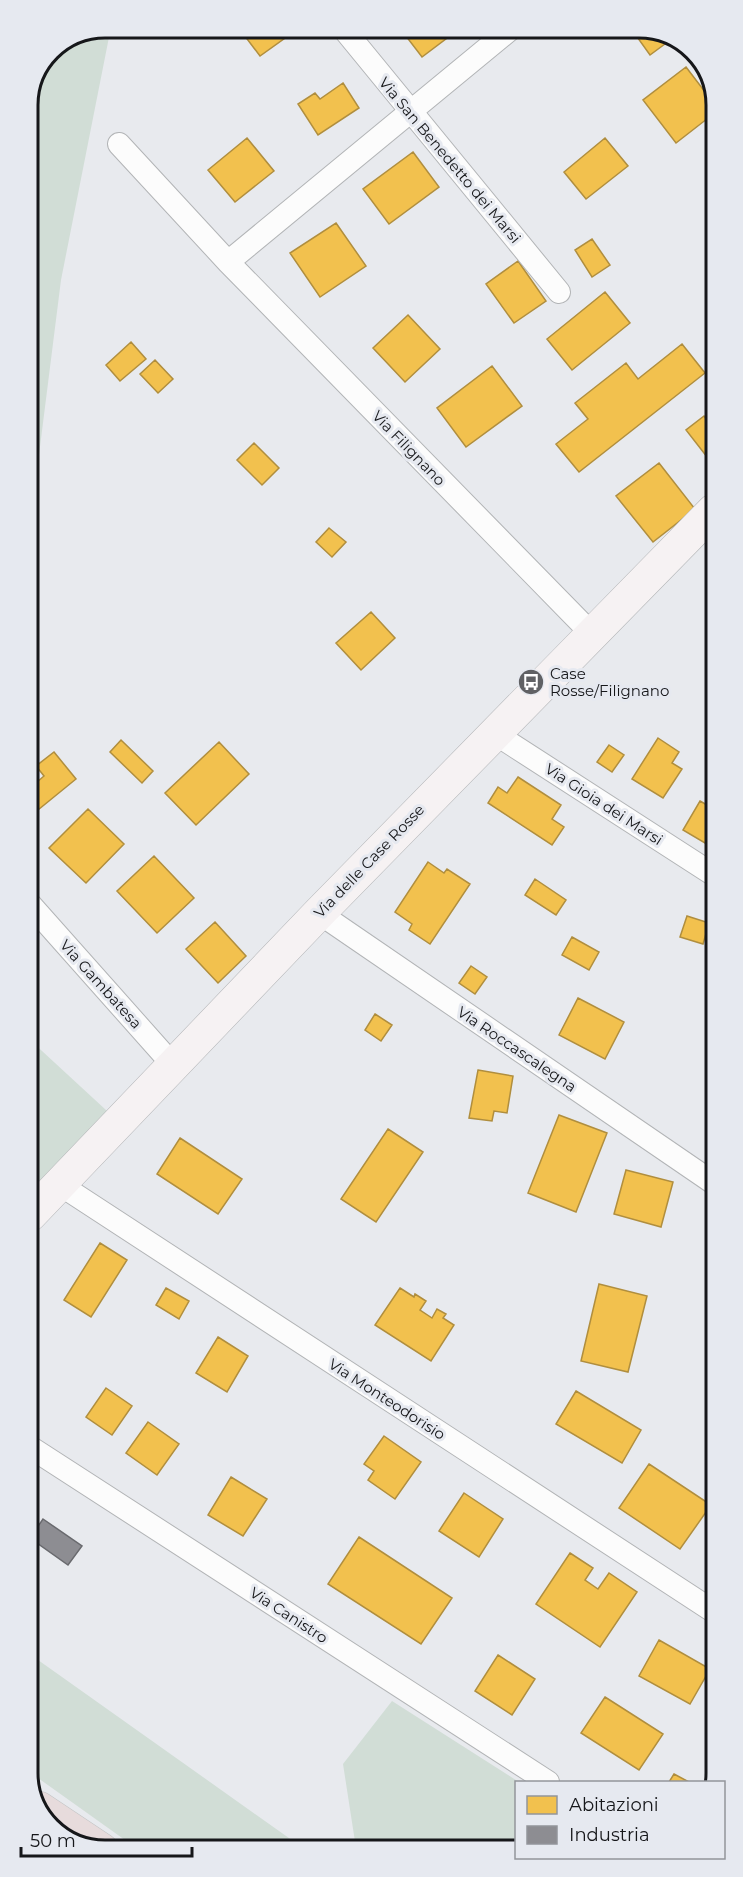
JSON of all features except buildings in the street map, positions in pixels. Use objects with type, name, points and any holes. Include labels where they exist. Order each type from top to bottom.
[{"type":"highway","points":[[57,1820],[78,1834]]},
{"type":"street","name":"Via San Benedetto dei Marsi","points":[[351,38],[560,292]]},
{"type":"street","points":[[228,262],[499,38]]},
{"type":"street","name":"Via Filignano","points":[[119,144],[228,262],[591,633]]},
{"type":"street","name":"Via delle Case Rosse","points":[[38,1206],[319,913],[705,518]]},
{"type":"street","name":"Via Gioia dei Marsi","points":[[494,733],[705,869]]},
{"type":"street","name":"Via Gambatesa","points":[[38,913],[173,1065]]},
{"type":"street","name":"Via Roccascalegna","points":[[319,913],[705,1177]]},
{"type":"street","name":"Via Monteodorisio","points":[[59,1184],[705,1606]]},
{"type":"street","name":"Via Canistro","points":[[38,1453],[546,1781]]},
{"type":"shaded area","points":[[109,38],[61,280],[38,463],[38,100],[40,87],[51,64],[71,46],[91,39]]},
{"type":"shaded area","points":[[38,1047],[119,1122],[38,1207]]},
{"type":"shaded area","points":[[38,1660],[291,1839],[124,1839],[38,1778]]},
{"type":"shaded area","points":[[392,1701],[517,1781],[515,1781],[515,1840],[355,1839],[343,1764]]},
{"type":"place","name":"Case Rosse/Filignano","points":[[531,682]]}]
